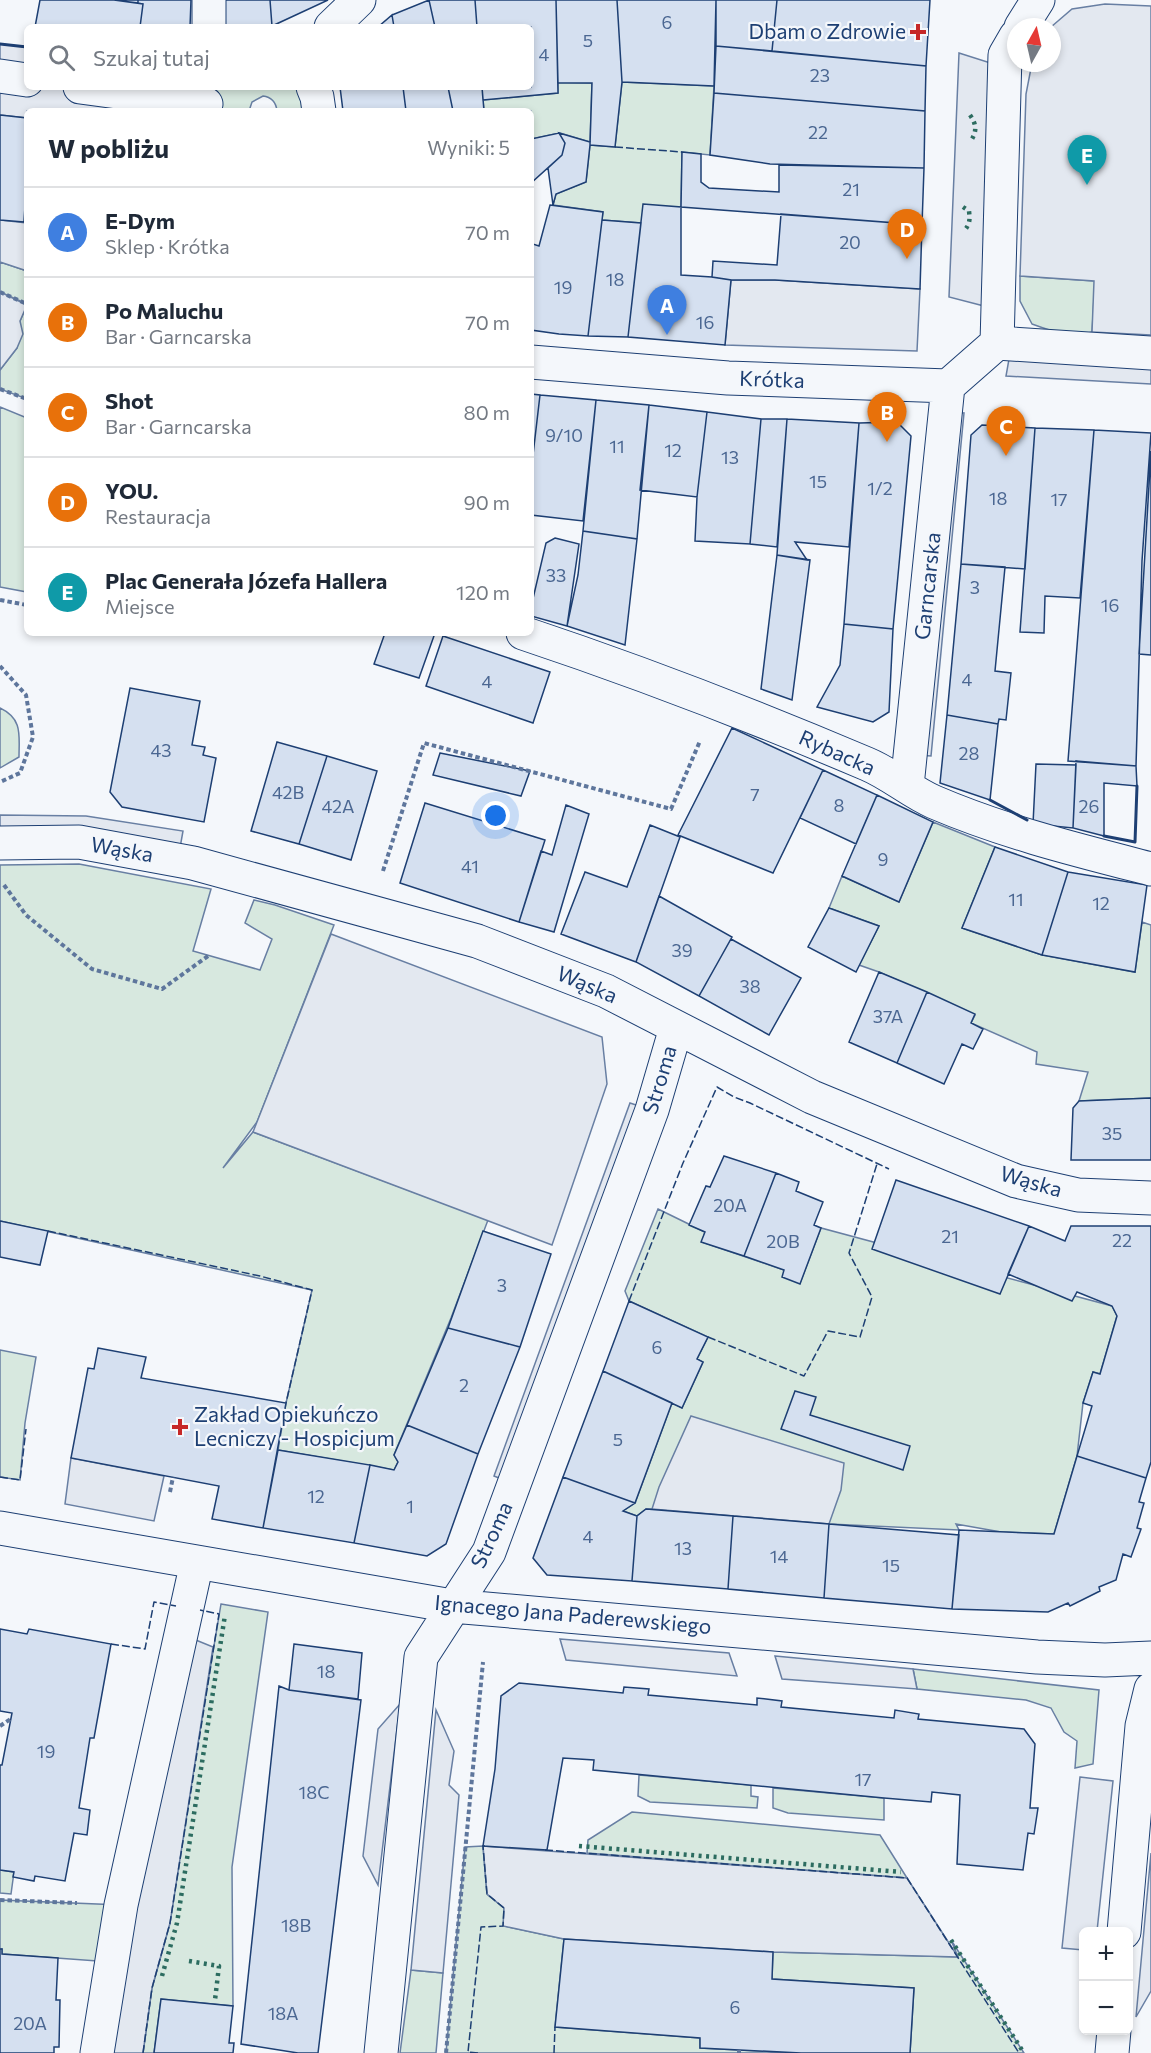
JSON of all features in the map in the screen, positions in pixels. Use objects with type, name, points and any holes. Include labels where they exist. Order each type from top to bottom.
[{"type":"street","points":[[209,0],[209,24]]},
{"type":"street","points":[[334,24],[359,0]]},
{"type":"street","points":[[1027,18],[1038,0]]},
{"type":"street","points":[[997,343],[1005,55],[1007,52]]},
{"type":"street","points":[[0,76],[24,80]]},
{"type":"street","points":[[107,90],[208,101]]},
{"type":"street","points":[[314,90],[319,108]]},
{"type":"street","points":[[948,386],[997,343],[1151,353]]},
{"type":"street","name":"Krótka","points":[[534,362],[728,378],[948,386]]},
{"type":"street","name":"Garncarska","points":[[907,786],[948,386]]},
{"type":"street","name":"Rybacka","points":[[532,636],[609,661],[716,701],[871,766],[931,801],[1004,830],[1151,868]]},
{"type":"street","name":"Wąska","points":[[0,843],[79,842],[193,862],[477,941],[606,991],[812,1097],[1016,1181],[1078,1195],[1151,1198]]},
{"type":"street","name":"Stroma","points":[[381,2053],[421,1657],[489,1552],[652,1110],[676,1028]]},
{"type":"street","name":"Ignacego Jana Paderewskiego","points":[[0,1528],[452,1606],[1037,1657],[1105,1660],[1151,1658]]},
{"type":"street","points":[[97,2053],[120,1905],[197,1562]]},
{"type":"street","points":[[1124,1927],[1142,1726],[1151,1689]]},
{"type":"street","points":[[1112,2053],[1114,2035]]},
{"type":"path","points":[[0,292],[24,303]]},
{"type":"path","points":[[0,389],[24,398]]},
{"type":"path","points":[[0,600],[24,604]]},
{"type":"path","points":[[0,666],[26,695],[33,737],[20,773],[0,782]]},
{"type":"path","points":[[370,912],[424,743],[671,809],[716,701]]},
{"type":"path","points":[[0,880],[26,915],[92,969],[162,989],[208,956]]},
{"type":"path","points":[[170,1492],[173,1477]]},
{"type":"path","points":[[446,2053],[483,1662]]},
{"type":"path","points":[[0,1726],[12,1718]]},
{"type":"path","points":[[0,1900],[120,1905]]},
{"type":"shaded area","points":[[1105,4],[1151,6],[1151,335],[1092,332],[1094,281],[1020,276],[1026,94],[1030,72],[1061,72],[1061,18],[1072,9]]},
{"type":"shaded area","points":[[0,44],[24,47],[24,90],[210,90],[206,108],[24,108],[24,118],[0,115]]},
{"type":"shaded area","points":[[959,53],[1000,66],[984,306],[949,297]]},
{"type":"shaded area","points":[[622,82],[714,86],[710,155],[682,152],[681,207],[641,223],[602,220],[603,212],[553,205],[556,194],[586,182],[590,145],[615,147]]},
{"type":"shaded area","points":[[558,83],[592,83],[590,142],[560,133],[534,138],[534,108],[484,108],[483,100],[558,93]]},
{"type":"shaded area","points":[[210,90],[314,90],[318,108],[276,108],[273,100],[263,96],[252,102],[250,108],[206,108]]},
{"type":"shaded area","points":[[0,220],[24,223],[24,270],[0,262]]},
{"type":"shaded area","points":[[0,262],[24,270],[24,303],[0,292]]},
{"type":"shaded area","points":[[1020,276],[1095,281],[1092,332],[1077,335],[1032,324],[1020,301]]},
{"type":"shaded area","points":[[731,280],[775,280],[920,289],[917,351],[725,345]]},
{"type":"shaded area","points":[[0,292],[24,304],[24,312],[20,321],[23,334],[17,348],[0,370]]},
{"type":"shaded area","points":[[24,312],[24,398],[0,389],[0,370],[17,348],[20,321]]},
{"type":"shaded area","points":[[1009,359],[1151,368],[1151,384],[1006,376]]},
{"type":"shaded area","points":[[0,407],[24,417],[24,591],[0,587]]},
{"type":"shaded area","points":[[949,412],[964,413],[931,756],[917,755]]},
{"type":"shaded area","points":[[0,708],[13,717],[18,728],[19,757],[0,768]]},
{"type":"shaded area","points":[[0,815],[86,816],[183,831],[180,848],[0,832]]},
{"type":"shaded area","points":[[933,822],[995,847],[962,928],[1042,955],[1135,972],[1142,922],[1151,925],[1151,1098],[1079,1101],[1088,1072],[1036,1064],[1037,1052],[971,1023],[975,1015],[859,965],[879,926],[829,908],[842,876],[899,902]]},
{"type":"shaded area","points":[[79,864],[211,889],[193,951],[260,970],[272,939],[245,923],[254,900],[334,925],[257,1122],[223,1168],[253,1132],[488,1220],[451,1318],[394,1455],[398,1462],[394,1470],[278,1450],[286,1403],[312,1290],[0,1221],[0,865]]},
{"type":"shaded area","points":[[331,934],[602,1037],[607,1084],[552,1245],[253,1132]]},
{"type":"shaded area","points":[[630,1103],[645,1108],[509,1482],[494,1476]]},
{"type":"shaded area","points":[[658,1209],[705,1232],[702,1242],[784,1270],[800,1283],[821,1228],[1112,1306],[1117,1316],[1100,1374],[1093,1372],[1083,1403],[1077,1456],[1054,1534],[1001,1532],[956,1524],[959,1530],[829,1524],[652,1509],[646,1509],[637,1516],[623,1511],[635,1503],[672,1403],[682,1408],[703,1362],[697,1359],[708,1337],[629,1301],[625,1291]]},
{"type":"shaded area","points":[[0,1350],[36,1357],[25,1423],[20,1480],[0,1477]]},
{"type":"shaded area","points":[[691,1416],[844,1463],[841,1490],[829,1524],[652,1509],[659,1487]]},
{"type":"shaded area","points":[[71,1458],[164,1476],[154,1521],[65,1504]]},
{"type":"shaded area","points":[[221,1604],[268,1612],[232,1867],[233,2006],[161,1999],[154,2053],[143,2053],[152,1988],[170,1923]]},
{"type":"shaded area","points":[[181,1634],[213,1647],[170,1923],[152,1988],[143,2053],[97,2053]]},
{"type":"shaded area","points":[[560,1639],[729,1653],[737,1676],[566,1660]]},
{"type":"shaded area","points":[[775,1656],[913,1669],[917,1689],[782,1679]]},
{"type":"shaded area","points":[[913,1669],[1099,1690],[1093,1764],[1075,1768],[1077,1741],[1064,1732],[1051,1708],[1026,1700],[917,1689]]},
{"type":"shaded area","points":[[400,1704],[378,1885],[363,1856],[378,1729]]},
{"type":"shaded area","points":[[436,1710],[454,1751],[449,1785],[459,1795],[443,1973],[411,1970]]},
{"type":"shaded area","points":[[639,1775],[751,1785],[751,1796],[758,1797],[757,1808],[650,1802],[638,1796]]},
{"type":"shaded area","points":[[1080,1777],[1113,1781],[1097,1927],[1079,1927],[1079,1950],[1062,1948]]},
{"type":"shaded area","points":[[773,1788],[884,1798],[884,1820],[788,1813],[773,1808]]},
{"type":"shaded area","points":[[632,1812],[880,1835],[907,1878],[587,1853],[588,1840]]},
{"type":"shaded area","points":[[483,1846],[487,1894],[504,1908],[504,1926],[564,1939],[555,2027],[700,2038],[700,2048],[801,2053],[446,2053],[465,1847]]},
{"type":"shaded area","points":[[483,1846],[907,1878],[958,1957],[773,1952],[564,1939],[503,1926],[504,1908],[487,1894]]},
{"type":"shaded area","points":[[1151,1853],[1151,1991],[1136,2017]]},
{"type":"shaded area","points":[[0,1870],[14,1872],[11,1894],[0,1893]]},
{"type":"shaded area","points":[[0,1900],[121,1905],[111,1962],[2,1954],[2,1949],[0,1949]]},
{"type":"shaded area","points":[[951,1940],[1024,2053],[910,2053],[914,1988],[772,1979],[773,1952],[958,1957]]},
{"type":"shaded area","points":[[411,1970],[443,1973],[436,2053],[400,2053]]},
{"type":"building","points":[[40,0],[114,0],[143,4],[140,24],[36,24]]},
{"type":"building","points":[[114,0],[138,0],[138,3]]},
{"type":"building","points":[[138,0],[191,0],[190,24],[140,24],[143,4],[138,3]]},
{"type":"building","points":[[223,0],[270,0],[272,24],[224,24]]},
{"type":"building","points":[[270,0],[328,0],[276,24],[272,24]]},
{"type":"building","points":[[429,0],[475,0],[477,24],[434,24]]},
{"type":"building","points":[[429,0],[434,24],[394,24],[392,15]]},
{"type":"building","points":[[475,0],[556,0],[558,93],[483,100],[482,90],[534,90],[534,24],[477,24]]},
{"type":"building","points":[[556,0],[617,0],[622,82],[615,147],[590,145],[592,83],[558,83]]},
{"type":"building","points":[[617,0],[716,0],[714,86],[622,82]]},
{"type":"building","points":[[716,0],[777,0],[772,51],[716,46]]},
{"type":"building","points":[[777,0],[930,0],[926,66],[772,51]]},
{"type":"building","points":[[392,15],[394,24],[382,24]]},
{"type":"building","points":[[716,46],[926,66],[925,111],[714,93]]},
{"type":"building","points":[[340,90],[403,90],[406,108],[343,108]]},
{"type":"building","points":[[403,90],[449,90],[452,108],[406,108]]},
{"type":"building","points":[[449,90],[482,90],[484,108],[452,108]]},
{"type":"building","points":[[714,93],[925,111],[924,168],[770,164],[710,155]]},
{"type":"building","points":[[0,115],[24,118],[24,222],[0,220]]},
{"type":"building","points":[[559,133],[565,143],[562,155],[534,180],[534,138]]},
{"type":"building","points":[[559,133],[590,142],[590,145],[586,182],[556,194],[553,205],[548,168],[562,155],[565,143]]},
{"type":"building","points":[[682,152],[701,154],[701,182],[709,188],[779,192],[779,165],[924,168],[922,225],[681,207]]},
{"type":"building","points":[[643,204],[681,207],[681,275],[731,280],[725,345],[628,337]]},
{"type":"building","points":[[550,205],[603,212],[588,336],[534,330],[534,244],[539,246]]},
{"type":"building","points":[[781,214],[922,225],[920,289],[775,280],[731,280],[712,277],[713,261],[777,265]]},
{"type":"building","points":[[602,220],[641,223],[628,337],[588,336]]},
{"type":"building","points":[[534,394],[540,395],[534,446]]},
{"type":"building","points":[[540,395],[596,400],[583,521],[534,515],[534,446]]},
{"type":"building","points":[[596,400],[649,405],[637,539],[583,531]]},
{"type":"building","points":[[649,405],[707,412],[697,497],[640,490]]},
{"type":"building","points":[[707,412],[761,419],[750,544],[695,541],[697,497]]},
{"type":"building","points":[[761,419],[787,419],[777,547],[750,544]]},
{"type":"building","points":[[787,419],[859,423],[849,547],[795,542],[807,560],[777,555]]},
{"type":"building","points":[[897,422],[911,436],[893,629],[844,624],[859,423]]},
{"type":"building","points":[[982,425],[1035,428],[1025,569],[961,564],[971,435]]},
{"type":"building","points":[[1035,428],[1094,430],[1080,598],[1045,596],[1044,633],[1020,632]]},
{"type":"building","points":[[1094,430],[1151,433],[1142,561],[1136,766],[1068,761]]},
{"type":"building","points":[[1151,451],[1151,655],[1139,654]]},
{"type":"building","points":[[583,531],[637,539],[625,645],[567,626],[578,575]]},
{"type":"building","points":[[555,538],[579,544],[567,626],[534,617],[534,594],[546,543]]},
{"type":"building","points":[[777,555],[810,560],[792,700],[761,689]]},
{"type":"building","points":[[961,564],[1005,567],[995,671],[1011,673],[1006,720],[999,719],[998,724],[947,715]]},
{"type":"building","points":[[844,624],[893,629],[889,712],[873,722],[817,707],[840,665]]},
{"type":"building","points":[[384,636],[434,636],[419,678],[374,664]]},
{"type":"building","points":[[443,636],[550,672],[533,723],[426,686]]},
{"type":"building","points":[[130,688],[200,701],[192,745],[205,747],[203,755],[216,758],[204,822],[122,807],[110,792]]},
{"type":"building","points":[[947,715],[998,724],[990,800],[940,783]]},
{"type":"building","points":[[732,728],[823,770],[773,873],[678,835]]},
{"type":"building","points":[[277,742],[327,756],[299,844],[251,831]]},
{"type":"building","points":[[440,753],[530,771],[521,796],[433,775]]},
{"type":"building","points":[[327,756],[377,771],[351,860],[299,844]]},
{"type":"building","points":[[1076,761],[1136,766],[1137,786],[1104,783],[1104,836],[1073,828]]},
{"type":"building","points":[[1036,764],[1076,765],[1073,828],[1033,824]]},
{"type":"building","points":[[823,770],[877,795],[856,844],[800,818]]},
{"type":"building","points":[[877,795],[933,822],[899,902],[842,876]]},
{"type":"building","points":[[425,803],[545,840],[519,922],[400,883]]},
{"type":"building","points":[[566,805],[589,814],[554,932],[519,922],[541,851],[552,855]]},
{"type":"building","points":[[650,825],[680,837],[636,962],[561,934],[585,872],[627,887]]},
{"type":"building","points":[[995,847],[1068,872],[1042,955],[962,928]]},
{"type":"building","points":[[1068,872],[1147,885],[1135,972],[1042,955]]},
{"type":"building","points":[[659,896],[732,937],[699,996],[636,962]]},
{"type":"building","points":[[829,908],[879,926],[856,972],[808,947]]},
{"type":"building","points":[[731,939],[801,978],[769,1035],[699,996]]},
{"type":"building","points":[[879,972],[927,992],[897,1063],[849,1042]]},
{"type":"building","points":[[927,992],[975,1014],[971,1023],[983,1029],[973,1049],[962,1044],[944,1084],[897,1063]]},
{"type":"building","points":[[1151,1098],[1151,1160],[1071,1160],[1073,1108],[1079,1101]]},
{"type":"building","points":[[724,1156],[776,1173],[744,1256],[701,1242],[705,1232],[689,1225],[706,1186],[710,1187]]},
{"type":"building","points":[[776,1173],[799,1182],[796,1191],[823,1202],[814,1225],[821,1228],[800,1284],[782,1277],[784,1270],[744,1256]]},
{"type":"building","points":[[896,1180],[1029,1226],[1000,1294],[872,1249]]},
{"type":"building","points":[[0,1221],[48,1231],[40,1265],[0,1257]]},
{"type":"building","points":[[1029,1226],[1065,1241],[1071,1226],[1151,1226],[1151,1462],[1146,1478],[1077,1456],[1092,1406],[1083,1403],[1093,1372],[1100,1374],[1117,1316],[1112,1306],[1077,1292],[1072,1301],[1008,1274]]},
{"type":"building","points":[[483,1231],[551,1254],[520,1347],[448,1328]]},
{"type":"building","points":[[629,1301],[708,1337],[697,1359],[703,1362],[682,1408],[603,1371]]},
{"type":"building","points":[[448,1328],[520,1347],[478,1454],[407,1425]]},
{"type":"building","name":"Zakład Opiekuńczo Lecniczy - Hospicjum","points":[[98,1348],[146,1357],[141,1378],[286,1403],[263,1528],[212,1519],[219,1486],[71,1458],[88,1368],[94,1369]]},
{"type":"building","points":[[603,1371],[672,1403],[635,1503],[563,1477]]},
{"type":"building","points":[[795,1391],[816,1397],[810,1415],[910,1446],[903,1470],[781,1429]]},
{"type":"building","points":[[407,1425],[478,1454],[446,1544],[427,1556],[354,1543],[370,1465],[394,1470],[398,1462],[394,1455]]},
{"type":"building","points":[[278,1450],[370,1465],[354,1543],[263,1528]]},
{"type":"building","points":[[1077,1456],[1146,1478],[1139,1502],[1144,1503],[1137,1528],[1141,1529],[1131,1557],[1123,1554],[1116,1580],[1099,1587],[1100,1591],[1070,1606],[1068,1603],[1048,1612],[952,1609],[959,1530],[1054,1534]]},
{"type":"building","points":[[563,1477],[635,1503],[623,1511],[637,1516],[632,1581],[547,1575],[533,1558]]},
{"type":"building","points":[[646,1509],[733,1516],[728,1589],[632,1581],[637,1516]]},
{"type":"building","points":[[733,1516],[829,1524],[824,1598],[728,1589]]},
{"type":"building","points":[[829,1524],[959,1535],[952,1609],[824,1598]]},
{"type":"building","points":[[0,1629],[27,1634],[29,1629],[111,1644],[94,1738],[90,1738],[79,1808],[90,1810],[87,1835],[74,1833],[65,1881],[35,1876],[34,1881],[13,1877],[14,1872],[0,1870],[0,1765],[2,1765],[12,1713],[0,1711]]},
{"type":"building","points":[[294,1644],[362,1653],[358,1699],[289,1690]]},
{"type":"building","points":[[519,1683],[623,1693],[624,1687],[649,1689],[648,1695],[757,1705],[757,1698],[782,1701],[781,1707],[894,1718],[895,1710],[919,1714],[918,1719],[1024,1729],[1035,1744],[1030,1808],[1038,1808],[1034,1834],[1028,1833],[1023,1870],[957,1864],[960,1795],[932,1792],[931,1802],[884,1798],[593,1770],[594,1760],[563,1758],[547,1850],[483,1846],[495,1769],[501,1696]]},
{"type":"building","points":[[279,1686],[289,1690],[361,1700],[318,2053],[298,2053],[241,2044]]},
{"type":"building","points":[[564,1939],[773,1952],[772,1979],[914,1988],[910,2053],[801,2053],[700,2048],[700,2038],[555,2027]]},
{"type":"building","points":[[0,1949],[2,1949],[2,1954],[58,1958],[56,2000],[60,2000],[59,2047],[54,2047],[54,2053],[0,2053]]},
{"type":"building","points":[[161,1999],[233,2006],[229,2043],[234,2043],[233,2053],[154,2053]]},
{"type":"hedge","points":[[970,115],[975,128],[970,142]]},
{"type":"hedge","points":[[963,207],[969,211],[968,224],[964,231]]},
{"type":"hedge","points":[[162,1976],[177,1923],[225,1615]]},
{"type":"hedge","points":[[579,1846],[901,1872]]},
{"type":"hedge","points":[[951,1940],[1024,2053]]},
{"type":"hedge","points":[[189,1961],[219,1966],[215,2000]]},
{"type":"fence","points":[[615,147],[682,152]]},
{"type":"fence","points":[[629,1301],[683,1163],[717,1087],[889,1169]]},
{"type":"fence","points":[[708,1337],[804,1376],[828,1331],[860,1337],[872,1297],[849,1253],[877,1164]]},
{"type":"fence","points":[[48,1231],[260,1276],[312,1290],[286,1403]]},
{"type":"fence","points":[[0,1477],[20,1480],[26,1429]]},
{"type":"fence","points":[[111,1644],[145,1649],[154,1602],[176,1606]]},
{"type":"fence","points":[[143,2053],[152,1988],[170,1923],[219,1614],[200,1610]]},
{"type":"fence","points":[[478,2053],[468,2052],[481,1927],[503,1926],[504,1908],[487,1894],[483,1846],[485,1846]]},
{"type":"fence","points":[[545,1850],[907,1878],[1019,2053]]},
{"type":"fence","points":[[554,2053],[555,2027]]},
{"type":"wall","points":[[0,44],[24,47]]},
{"type":"wall","points":[[1104,836],[1135,842],[1137,786]]},
{"type":"wall","points":[[990,800],[1027,820]]},
{"type":"place","name":"Dbam o Zdrowie","points":[[918,32]]},
{"type":"place","name":"Plac Generała Józefa Hallera","points":[[1087,185]]},
{"type":"place","name":"YOU.","points":[[907,259]]},
{"type":"place","name":"E-Dym","points":[[667,335]]},
{"type":"place","name":"Po Maluchu","points":[[887,442]]},
{"type":"place","name":"Shot","points":[[1006,456]]},
{"type":"place","name":"Zakład Opiekuńczo Lecniczy - Hospicjum","points":[[180,1427]]}]
